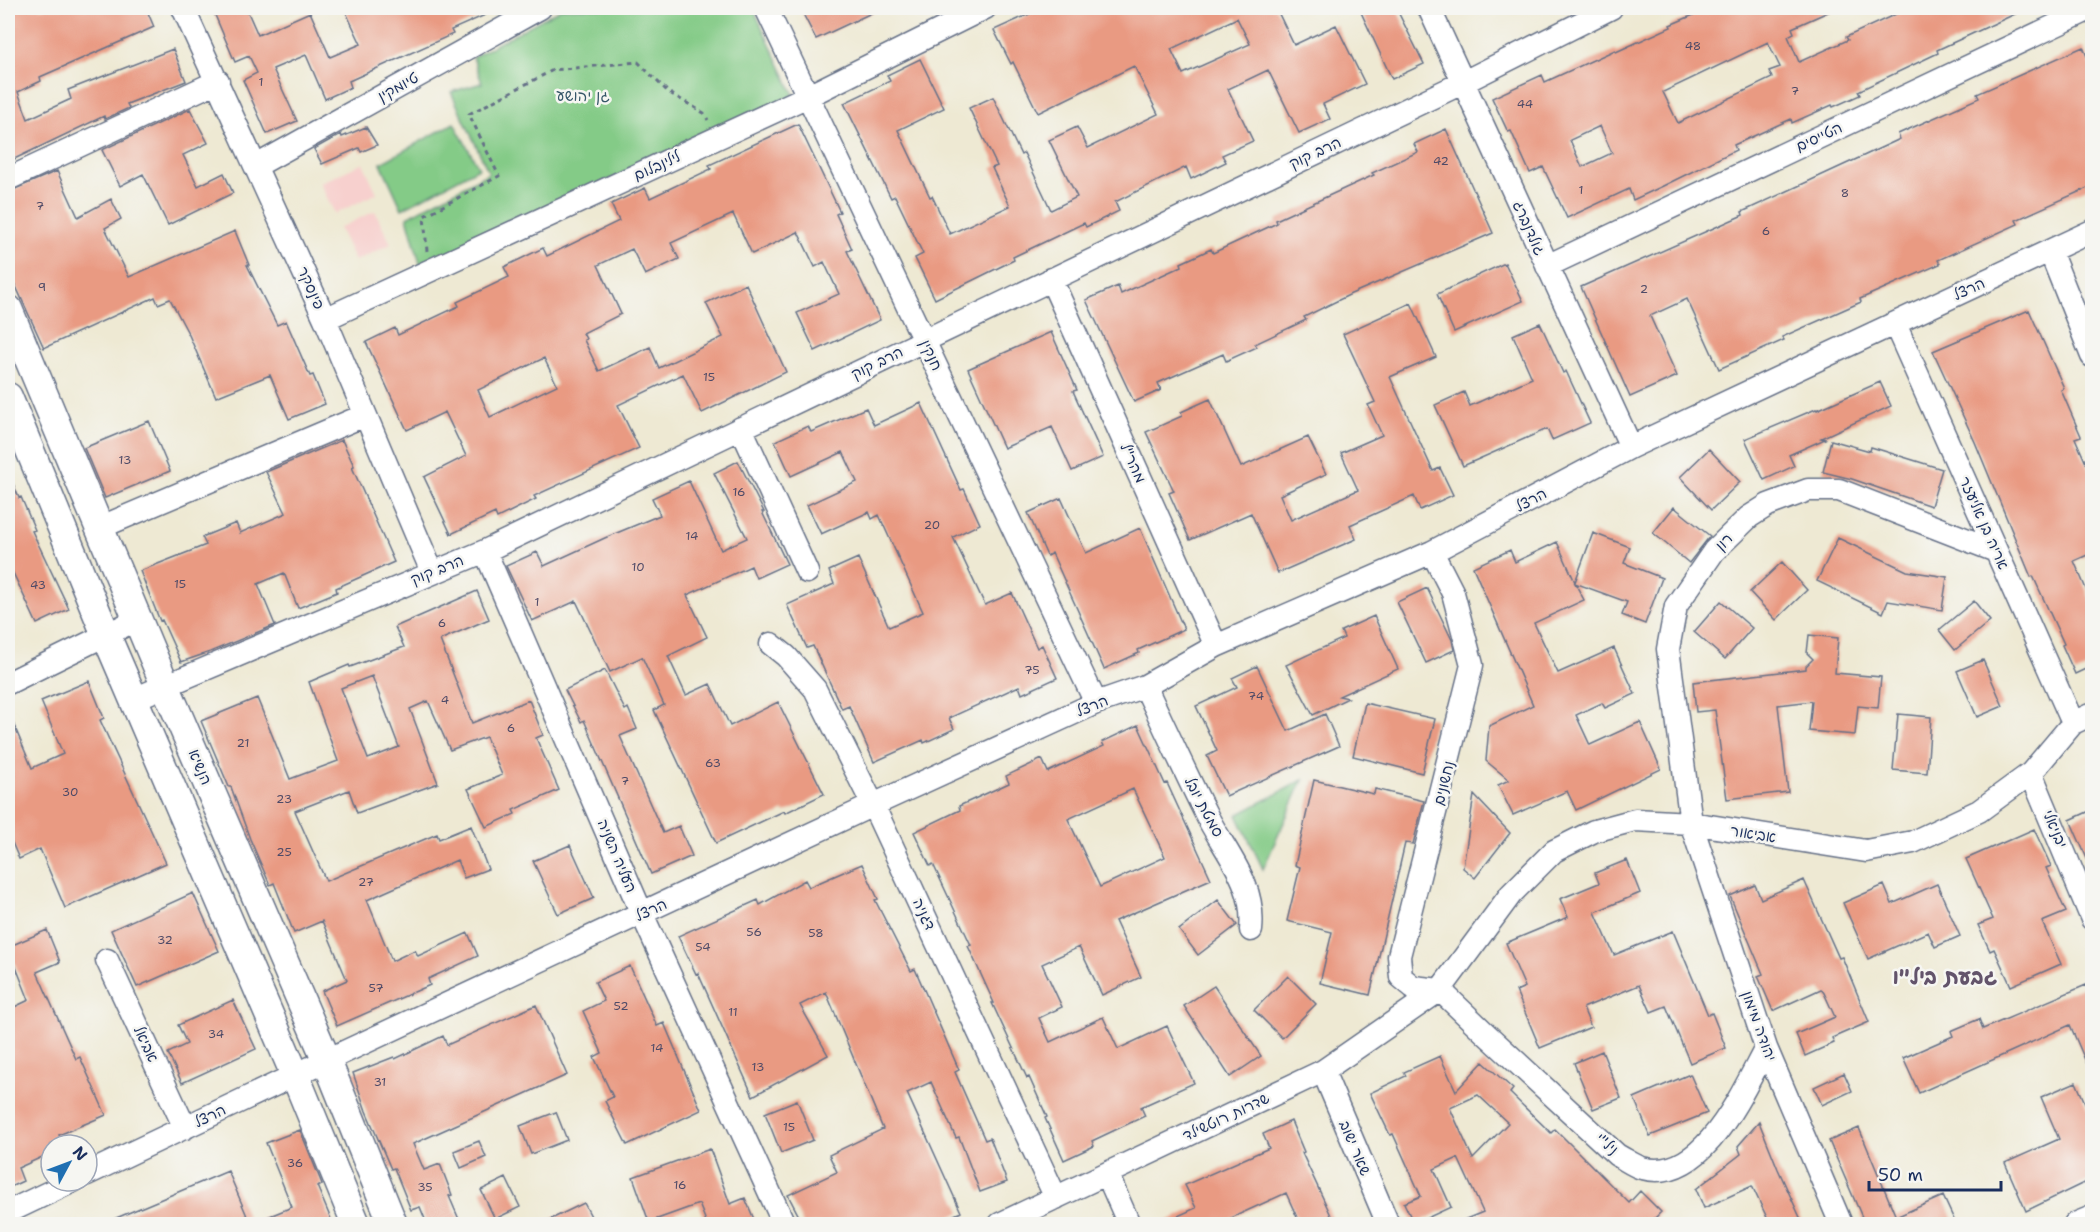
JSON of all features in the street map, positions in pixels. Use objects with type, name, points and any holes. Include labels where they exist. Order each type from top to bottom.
[{"type":"main road","name":"הנשיא","points":[[8,309],[165,685],[327,1061],[393,1224]]},
{"type":"main road","points":[[8,396],[106,635],[295,1075],[356,1224]]},
{"type":"street","name":"פינסקר","points":[[183,8],[325,319],[432,572]]},
{"type":"street","name":"טיומקין","points":[[256,166],[540,8]]},
{"type":"street","name":"חנקין","points":[[766,8],[1096,703]]},
{"type":"street","name":"לילינבלום","points":[[325,319],[808,96],[986,8]]},
{"type":"street","name":"גולדנברג","points":[[1429,8],[1631,447]]},
{"type":"street","name":"הרב קוק","points":[[134,699],[485,551],[1464,82],[1611,8]]},
{"type":"street","name":"הטייסים","points":[[1547,266],[2092,8]]},
{"type":"street","points":[[8,179],[218,81]]},
{"type":"street","name":"הרצל","points":[[99,1168],[873,805],[1096,703],[1145,686],[1216,646],[1432,552],[1631,447],[2092,231]]},
{"type":"street","points":[[2050,251],[2092,356]]},
{"type":"street","name":"מהר\"ל","points":[[1051,279],[1216,646]]},
{"type":"street","name":"אריה בן אליעזר","points":[[1895,324],[1996,551],[2083,719]]},
{"type":"street","points":[[99,528],[365,415]]},
{"type":"street","points":[[741,428],[807,572]]},
{"type":"street","name":"רון","points":[[1691,823],[1668,650],[1676,606],[1714,551],[1749,517],[1768,506],[1808,490],[1839,490],[1996,551]]},
{"type":"street","name":"העליה השניה","points":[[485,551],[642,914],[784,1224]]},
{"type":"street","name":"נחשונים","points":[[1432,552],[1453,593],[1472,665],[1400,956],[1401,977],[1413,987],[1440,990]]},
{"type":"street","points":[[8,683],[138,620]]},
{"type":"street","name":"דגניה","points":[[771,644],[786,656],[815,689],[873,805],[1056,1198]]},
{"type":"street","name":"סמטת יובל","points":[[1145,686],[1206,815],[1236,865],[1250,897],[1253,918],[1251,930]]},
{"type":"street","name":"אביאור","points":[[1440,990],[1511,894],[1554,851],[1594,831],[1635,820],[1691,823],[1866,851],[1913,842],[1979,811],[2031,773],[2083,719]]},
{"type":"street","name":"יבניאלי","points":[[2031,773],[2092,919]]},
{"type":"street","name":"יהודה מימון","points":[[1691,823],[1766,1048],[1841,1224]]},
{"type":"street","name":"אביאל","points":[[107,960],[185,1128]]},
{"type":"street","name":"ניל\"י","points":[[1440,990],[1617,1155],[1642,1168],[1666,1169],[1691,1159],[1731,1112],[1766,1048]]},
{"type":"street","name":"שדרות רוטשילד","points":[[1000,1224],[1323,1071],[1440,990]]},
{"type":"street","name":"שאר ישוב","points":[[1323,1071],[1388,1224]]},
{"type":"street","points":[[1107,1174],[1128,1224]]},
{"type":"street","points":[[8,1212],[48,1193]]},
{"type":"street","points":[[2075,1224],[2092,1217]]},
{"type":"path","points":[[429,271],[424,216],[499,176],[469,114],[553,70],[638,62],[668,92],[704,113],[718,137]]},
{"type":"shaded area","points":[[363,163],[377,193],[335,214],[320,183]]},
{"type":"shaded area","points":[[375,211],[391,244],[355,261],[339,228]]},
{"type":"green space","name":"גן יהושע","points":[[562,8],[753,8],[794,95],[421,267],[407,217],[489,173],[451,92],[482,83],[473,57]]},
{"type":"green space","points":[[454,123],[479,168],[402,209],[381,163]]},
{"type":"green space","points":[[1303,780],[1263,869],[1237,815]]},
{"type":"building","points":[[8,8],[146,8],[154,27],[40,77],[41,81],[18,92],[28,119],[71,99],[68,90],[173,49],[186,81],[127,104],[129,108],[105,119],[104,116],[8,162]]},
{"type":"building","points":[[212,8],[246,8],[258,35],[310,12],[330,57],[361,44],[344,8],[501,8],[451,30],[453,34],[349,81],[351,87],[325,99],[306,55],[273,69],[297,121],[267,134],[243,80],[257,73],[249,56],[235,62]]},
{"type":"building","points":[[800,8],[882,8],[816,39]]},
{"type":"building","points":[[1043,8],[1276,8],[1294,45],[1336,25],[1365,84],[1323,104],[1330,119],[1299,133],[1268,70],[1228,89],[1253,141],[1222,155],[1226,162],[1191,179],[1186,167],[1115,202],[1119,211],[1086,227],[1084,223],[1013,257],[1014,260],[935,299],[915,258],[923,254],[895,196],[891,198],[844,103],[890,81],[887,75],[920,59],[944,108],[898,130],[950,234],[1010,206],[992,168],[997,166],[969,108],[993,97],[1021,155],[1024,153],[1051,210],[1077,197],[1049,140],[1077,127],[1088,148],[1158,114],[1134,66],[1038,113],[994,30]],"holes":[[[1237,18],[1250,44],[1183,74],[1171,49]]]},
{"type":"building","points":[[1359,8],[1396,8],[1424,64],[1392,79]]},
{"type":"building","points":[[1710,8],[1837,8],[1792,28],[1794,33],[1788,36],[1799,62],[1848,40],[1846,37],[1909,8],[2028,8],[1937,50],[1938,53],[1858,91],[1860,95],[1792,123],[1791,119],[1734,145],[1736,150],[1633,200],[1629,189],[1567,218],[1543,167],[1530,173],[1511,131],[1508,132],[1492,98],[1542,75],[1545,82],[1671,27],[1670,25]],"holes":[[[1768,42],[1780,67],[1769,71],[1772,78],[1678,123],[1663,92]],[[1600,126],[1612,153],[1582,167],[1570,140]]]},
{"type":"building","points":[[2083,47],[2092,68],[2092,186],[2016,220],[2018,224],[1938,260],[1940,264],[1860,299],[1861,302],[1782,337],[1784,340],[1719,369],[1687,299],[1650,316],[1677,376],[1630,397],[1581,287],[1743,215],[1742,212],[1900,139],[1898,134],[1979,98],[1977,94]]},
{"type":"building","points":[[190,109],[208,143],[183,155],[198,186],[224,173],[233,193],[168,225],[143,174],[120,186],[102,150]]},
{"type":"building","points":[[798,124],[840,212],[836,214],[852,249],[847,251],[880,320],[815,351],[797,313],[839,294],[824,262],[815,267],[798,232],[752,254],[733,214],[671,243],[679,259],[645,275],[632,249],[598,265],[621,314],[583,333],[599,371],[650,347],[659,368],[723,337],[706,303],[746,284],[786,372],[702,413],[683,374],[618,405],[639,448],[534,496],[536,499],[497,518],[495,513],[451,534],[424,477],[466,456],[445,412],[407,430],[366,342],[395,328],[398,335],[459,306],[457,302],[509,277],[504,267],[543,248],[547,256],[619,221],[611,204],[645,188],[650,198],[711,169],[709,165]],"holes":[[[544,358],[557,385],[490,417],[478,390]]]},
{"type":"building","points":[[366,127],[377,145],[361,152],[359,148],[322,164],[314,149],[341,134],[342,137]]},
{"type":"building","points":[[1446,129],[1493,233],[1351,294],[1304,317],[1306,320],[1255,344],[1257,347],[1226,361],[1223,354],[1158,383],[1161,390],[1134,402],[1086,300],[1118,286],[1121,294],[1182,266],[1181,263],[1211,249],[1213,253],[1277,223],[1276,220],[1418,152],[1414,144]]},
{"type":"building","points":[[57,171],[78,217],[111,199],[121,219],[105,228],[129,277],[235,231],[249,265],[247,265],[277,325],[286,321],[325,404],[289,419],[270,375],[216,397],[189,335],[170,299],[158,304],[155,297],[44,348],[8,269],[8,192]]},
{"type":"building","points":[[1505,263],[1523,301],[1454,332],[1437,294]]},
{"type":"building","points":[[1411,303],[1436,357],[1390,377],[1433,471],[1440,468],[1453,495],[1420,510],[1414,496],[1350,525],[1356,539],[1278,573],[1251,513],[1190,540],[1169,493],[1174,491],[1146,432],[1182,416],[1181,412],[1210,399],[1241,467],[1308,437],[1326,474],[1280,495],[1291,520],[1358,490],[1341,453],[1382,435],[1368,405],[1375,402],[1343,334]]},
{"type":"building","points":[[2029,310],[2064,388],[2061,390],[2081,436],[2075,438],[2092,477],[2092,553],[2074,561],[2092,603],[2092,666],[2075,674],[2062,645],[2064,644],[2033,576],[2031,577],[1975,442],[1933,351]]},
{"type":"building","points":[[1540,323],[1590,423],[1552,440],[1547,429],[1463,466],[1435,405],[1464,392],[1470,406],[1532,378],[1513,335]]},
{"type":"building","points":[[1051,332],[1077,390],[1073,391],[1103,457],[1072,471],[1052,427],[1004,448],[968,369]]},
{"type":"building","points":[[1880,382],[1891,406],[1789,455],[1794,466],[1764,480],[1745,439]]},
{"type":"building","points":[[921,403],[961,490],[964,489],[980,524],[953,537],[985,605],[1012,593],[1037,648],[1042,645],[1057,678],[1022,694],[1019,686],[949,718],[954,729],[874,762],[849,706],[842,709],[813,646],[807,648],[787,605],[834,584],[829,571],[858,558],[889,627],[923,612],[879,515],[872,519],[869,512],[821,534],[807,505],[857,482],[843,452],[791,476],[775,441],[808,426],[811,432],[866,408],[874,425]]},
{"type":"building","points":[[149,421],[170,471],[105,498],[84,448]]},
{"type":"building","points":[[342,440],[394,562],[336,588],[337,592],[298,608],[284,573],[258,584],[275,625],[181,662],[162,620],[160,621],[140,571],[206,545],[202,537],[236,523],[240,533],[286,513],[266,472]]},
{"type":"building","points":[[1831,440],[1870,451],[1871,447],[1942,469],[1931,506],[1852,479],[1823,472]]},
{"type":"building","points":[[1709,449],[1740,482],[1711,510],[1680,477]]},
{"type":"building","points":[[738,461],[787,564],[756,578],[751,566],[687,595],[707,637],[668,656],[686,695],[710,684],[730,726],[778,702],[824,794],[716,843],[654,710],[664,705],[642,657],[610,672],[576,601],[532,621],[506,566],[537,552],[544,566],[660,515],[652,498],[689,481],[721,550],[747,538],[714,473]]},
{"type":"building","points":[[8,471],[35,530],[32,531],[69,609],[37,624],[8,562]]},
{"type":"building","points":[[1061,498],[1086,553],[1140,528],[1184,629],[1104,669],[1052,553],[1047,556],[1028,513]]},
{"type":"building","points":[[1674,507],[1710,536],[1689,563],[1653,533]]},
{"type":"building","points":[[1593,533],[1630,547],[1624,563],[1662,578],[1645,624],[1622,615],[1627,602],[1575,583],[1584,600],[1534,623],[1558,673],[1614,648],[1635,694],[1605,708],[1602,703],[1576,715],[1590,745],[1640,722],[1661,769],[1576,810],[1567,791],[1513,815],[1498,785],[1509,780],[1486,761],[1489,726],[1533,705],[1473,567],[1510,550],[1515,562],[1557,542],[1575,582]]},
{"type":"building","points":[[1838,538],[1907,571],[1947,577],[1942,610],[1888,601],[1883,613],[1817,581]]},
{"type":"building","points":[[1782,562],[1807,590],[1776,620],[1750,592]]},
{"type":"building","points":[[1427,588],[1452,640],[1454,650],[1426,663],[1397,602]]},
{"type":"building","points":[[477,591],[489,619],[440,640],[472,723],[529,700],[543,735],[536,738],[559,790],[513,810],[515,814],[486,827],[468,789],[502,775],[486,737],[450,750],[428,701],[410,709],[438,783],[357,813],[349,790],[295,811],[326,881],[437,834],[439,839],[471,826],[488,869],[464,878],[457,860],[367,900],[392,961],[415,950],[418,956],[468,933],[478,956],[428,979],[430,985],[337,1026],[322,991],[347,980],[322,921],[294,933],[274,883],[270,885],[231,787],[229,787],[201,721],[257,698],[290,779],[338,761],[309,682],[349,665],[350,667],[404,647],[395,627]],"holes":[[[372,676],[399,747],[368,759],[341,688]]]},
{"type":"building","points":[[1721,601],[1752,628],[1725,659],[1694,632]]},
{"type":"building","points":[[1974,601],[1990,621],[1955,650],[1939,630]]},
{"type":"building","points":[[1374,616],[1398,669],[1339,696],[1348,698],[1313,715],[1286,665],[1344,638],[1341,631]]},
{"type":"building","points":[[1809,635],[1838,638],[1835,673],[1881,677],[1878,708],[1858,706],[1855,735],[1809,731],[1812,701],[1778,705],[1788,792],[1727,799],[1715,710],[1696,712],[1693,682],[1806,669],[1813,659],[1807,653]]},
{"type":"building","points":[[1983,660],[2003,706],[1977,717],[1957,671]]},
{"type":"building","points":[[1257,666],[1288,731],[1325,714],[1339,746],[1226,796],[1207,756],[1217,751],[1196,706],[1237,687],[1232,678]]},
{"type":"building","points":[[605,670],[625,710],[628,708],[637,729],[620,736],[663,833],[679,826],[692,856],[651,874],[584,720],[581,722],[565,690]]},
{"type":"building","points":[[89,681],[104,718],[100,720],[166,863],[65,908],[40,849],[19,859],[8,833],[8,711],[32,768],[63,754],[41,701]]},
{"type":"building","points":[[1365,703],[1435,719],[1422,773],[1353,756]]},
{"type":"building","points":[[1898,714],[1931,717],[1927,773],[1893,770]]},
{"type":"building","points":[[1138,725],[1211,879],[1115,921],[1141,977],[1102,995],[1079,947],[1042,964],[1062,1007],[1039,1018],[1050,1042],[1103,1017],[1118,1049],[1167,1026],[1194,1083],[1141,1107],[1145,1116],[1092,1141],[1094,1146],[1064,1160],[1029,1077],[1027,1078],[992,1003],[994,1003],[968,946],[971,945],[933,864],[930,866],[914,832],[960,810],[959,806],[1009,783],[1006,776],[1042,759],[1048,772],[1104,746],[1102,742]],"holes":[[[1133,789],[1165,857],[1100,887],[1068,819]]]},
{"type":"building","points":[[1314,780],[1374,794],[1375,789],[1424,801],[1413,844],[1405,843],[1370,995],[1320,983],[1332,932],[1287,921],[1300,867],[1295,865]]},
{"type":"building","points":[[1474,795],[1510,833],[1475,878],[1463,868]]},
{"type":"building","points":[[2092,810],[2092,870],[2070,820]]},
{"type":"building","points":[[2034,829],[2051,866],[2046,868],[2066,912],[2042,922],[2061,964],[2011,986],[1994,949],[1990,951],[1978,925],[1993,919],[1966,859]]},
{"type":"building","points":[[570,845],[594,898],[558,914],[533,861]]},
{"type":"building","points":[[1627,860],[1640,893],[1595,912],[1614,955],[1673,931],[1708,1015],[1712,1013],[1726,1048],[1690,1063],[1666,1006],[1651,1012],[1639,985],[1583,1008],[1591,1027],[1540,1048],[1516,991],[1525,987],[1506,943],[1568,917],[1560,899],[1599,883],[1595,873]]},
{"type":"building","points":[[862,864],[878,899],[875,900],[911,971],[915,969],[959,1070],[955,1072],[985,1140],[990,1138],[1007,1182],[980,1192],[959,1137],[956,1138],[931,1082],[907,1093],[961,1212],[934,1224],[803,1224],[788,1195],[837,1172],[829,1155],[883,1129],[826,992],[800,1005],[828,1055],[753,1096],[698,973],[696,974],[678,936],[758,900],[760,905],[805,880],[809,887]]},
{"type":"building","points":[[1804,880],[1839,958],[1842,957],[1869,1022],[1832,1038],[1834,1043],[1805,1056],[1796,1034],[1835,1017],[1824,993],[1821,989],[1773,1011],[1758,976],[1763,974],[1730,896],[1755,885],[1761,899]]},
{"type":"building","points":[[1937,884],[1960,936],[1935,947],[1928,932],[1868,959],[1843,903],[1884,885],[1892,904]]},
{"type":"building","points":[[193,893],[219,951],[137,987],[111,930]]},
{"type":"building","points":[[1218,900],[1237,925],[1198,955],[1179,930]]},
{"type":"building","points":[[47,930],[60,962],[37,972],[76,1059],[80,1057],[106,1115],[64,1133],[39,1133],[39,1158],[18,1168],[23,1181],[8,1188],[8,1010],[29,1000],[8,947]]},
{"type":"building","points":[[630,966],[657,1026],[664,1023],[701,1110],[627,1145],[605,1101],[613,1097],[594,1057],[602,1053],[583,1011],[604,1001],[595,982]]},
{"type":"building","points":[[1288,976],[1316,1004],[1282,1038],[1254,1010]]},
{"type":"building","points":[[2086,985],[2092,999],[2092,1076],[2070,1025],[1919,1093],[1903,1058],[1953,1036],[1951,1031],[1979,1019],[1983,1029]]},
{"type":"building","points":[[1214,986],[1261,1056],[1230,1077],[1184,1006]]},
{"type":"building","points":[[233,1000],[256,1049],[182,1083],[168,1053],[187,1044],[178,1025]]},
{"type":"building","points":[[536,1005],[567,1075],[413,1144],[424,1170],[440,1164],[452,1195],[449,1196],[461,1224],[427,1224],[420,1207],[411,1210],[394,1168],[391,1169],[366,1111],[353,1073],[394,1057],[395,1059],[443,1036],[447,1045]]},
{"type":"building","points":[[1602,1051],[1621,1098],[1593,1109],[1574,1063]]},
{"type":"building","points":[[1440,1056],[1456,1091],[1483,1062],[1513,1089],[1510,1093],[1551,1133],[1555,1129],[1629,1203],[1640,1191],[1661,1212],[1649,1224],[1454,1224],[1483,1212],[1458,1158],[1434,1169],[1451,1207],[1414,1224],[1404,1203],[1421,1196],[1393,1134],[1390,1135],[1370,1093],[1406,1076],[1404,1072]],"holes":[[[1478,1095],[1508,1123],[1473,1159],[1450,1108]]]},
{"type":"building","points":[[1844,1073],[1852,1091],[1822,1105],[1814,1087]]},
{"type":"building","points":[[1690,1074],[1707,1113],[1650,1136],[1634,1098]]},
{"type":"building","points":[[2076,1082],[2092,1119],[2092,1122],[2086,1124],[2092,1138],[2092,1179],[2026,1211],[2005,1163],[2059,1139],[2041,1097]]},
{"type":"building","points":[[797,1100],[813,1140],[781,1153],[765,1113]]},
{"type":"building","points":[[556,1112],[567,1140],[531,1154],[520,1126]]},
{"type":"building","points":[[1291,1121],[1304,1152],[1302,1153],[1335,1224],[1300,1224],[1286,1193],[1218,1224],[1160,1224],[1196,1208],[1185,1185],[1269,1148],[1263,1134]]},
{"type":"building","points":[[1759,1122],[1803,1224],[1770,1224],[1752,1186],[1704,1208],[1696,1189],[1741,1154],[1738,1146]]},
{"type":"building","points":[[1859,1128],[1896,1217],[1943,1196],[1956,1224],[1865,1224],[1829,1141]]},
{"type":"building","points":[[300,1130],[322,1184],[317,1186],[333,1224],[250,1224],[292,1207],[266,1143]]},
{"type":"building","points":[[479,1141],[486,1157],[461,1168],[454,1151]]},
{"type":"building","points":[[710,1149],[730,1204],[745,1198],[756,1224],[707,1224],[699,1204],[649,1222],[633,1177]]},
{"type":"building","points":[[228,1171],[247,1216],[227,1224],[102,1224]]},
{"type":"building","points":[[506,1178],[520,1207],[495,1219],[481,1190]]},
{"type":"building","points":[[584,1203],[595,1224],[541,1224]]},
{"type":"district","name":"גבעת ביל\"ו","points":[[1945,977]]}]
